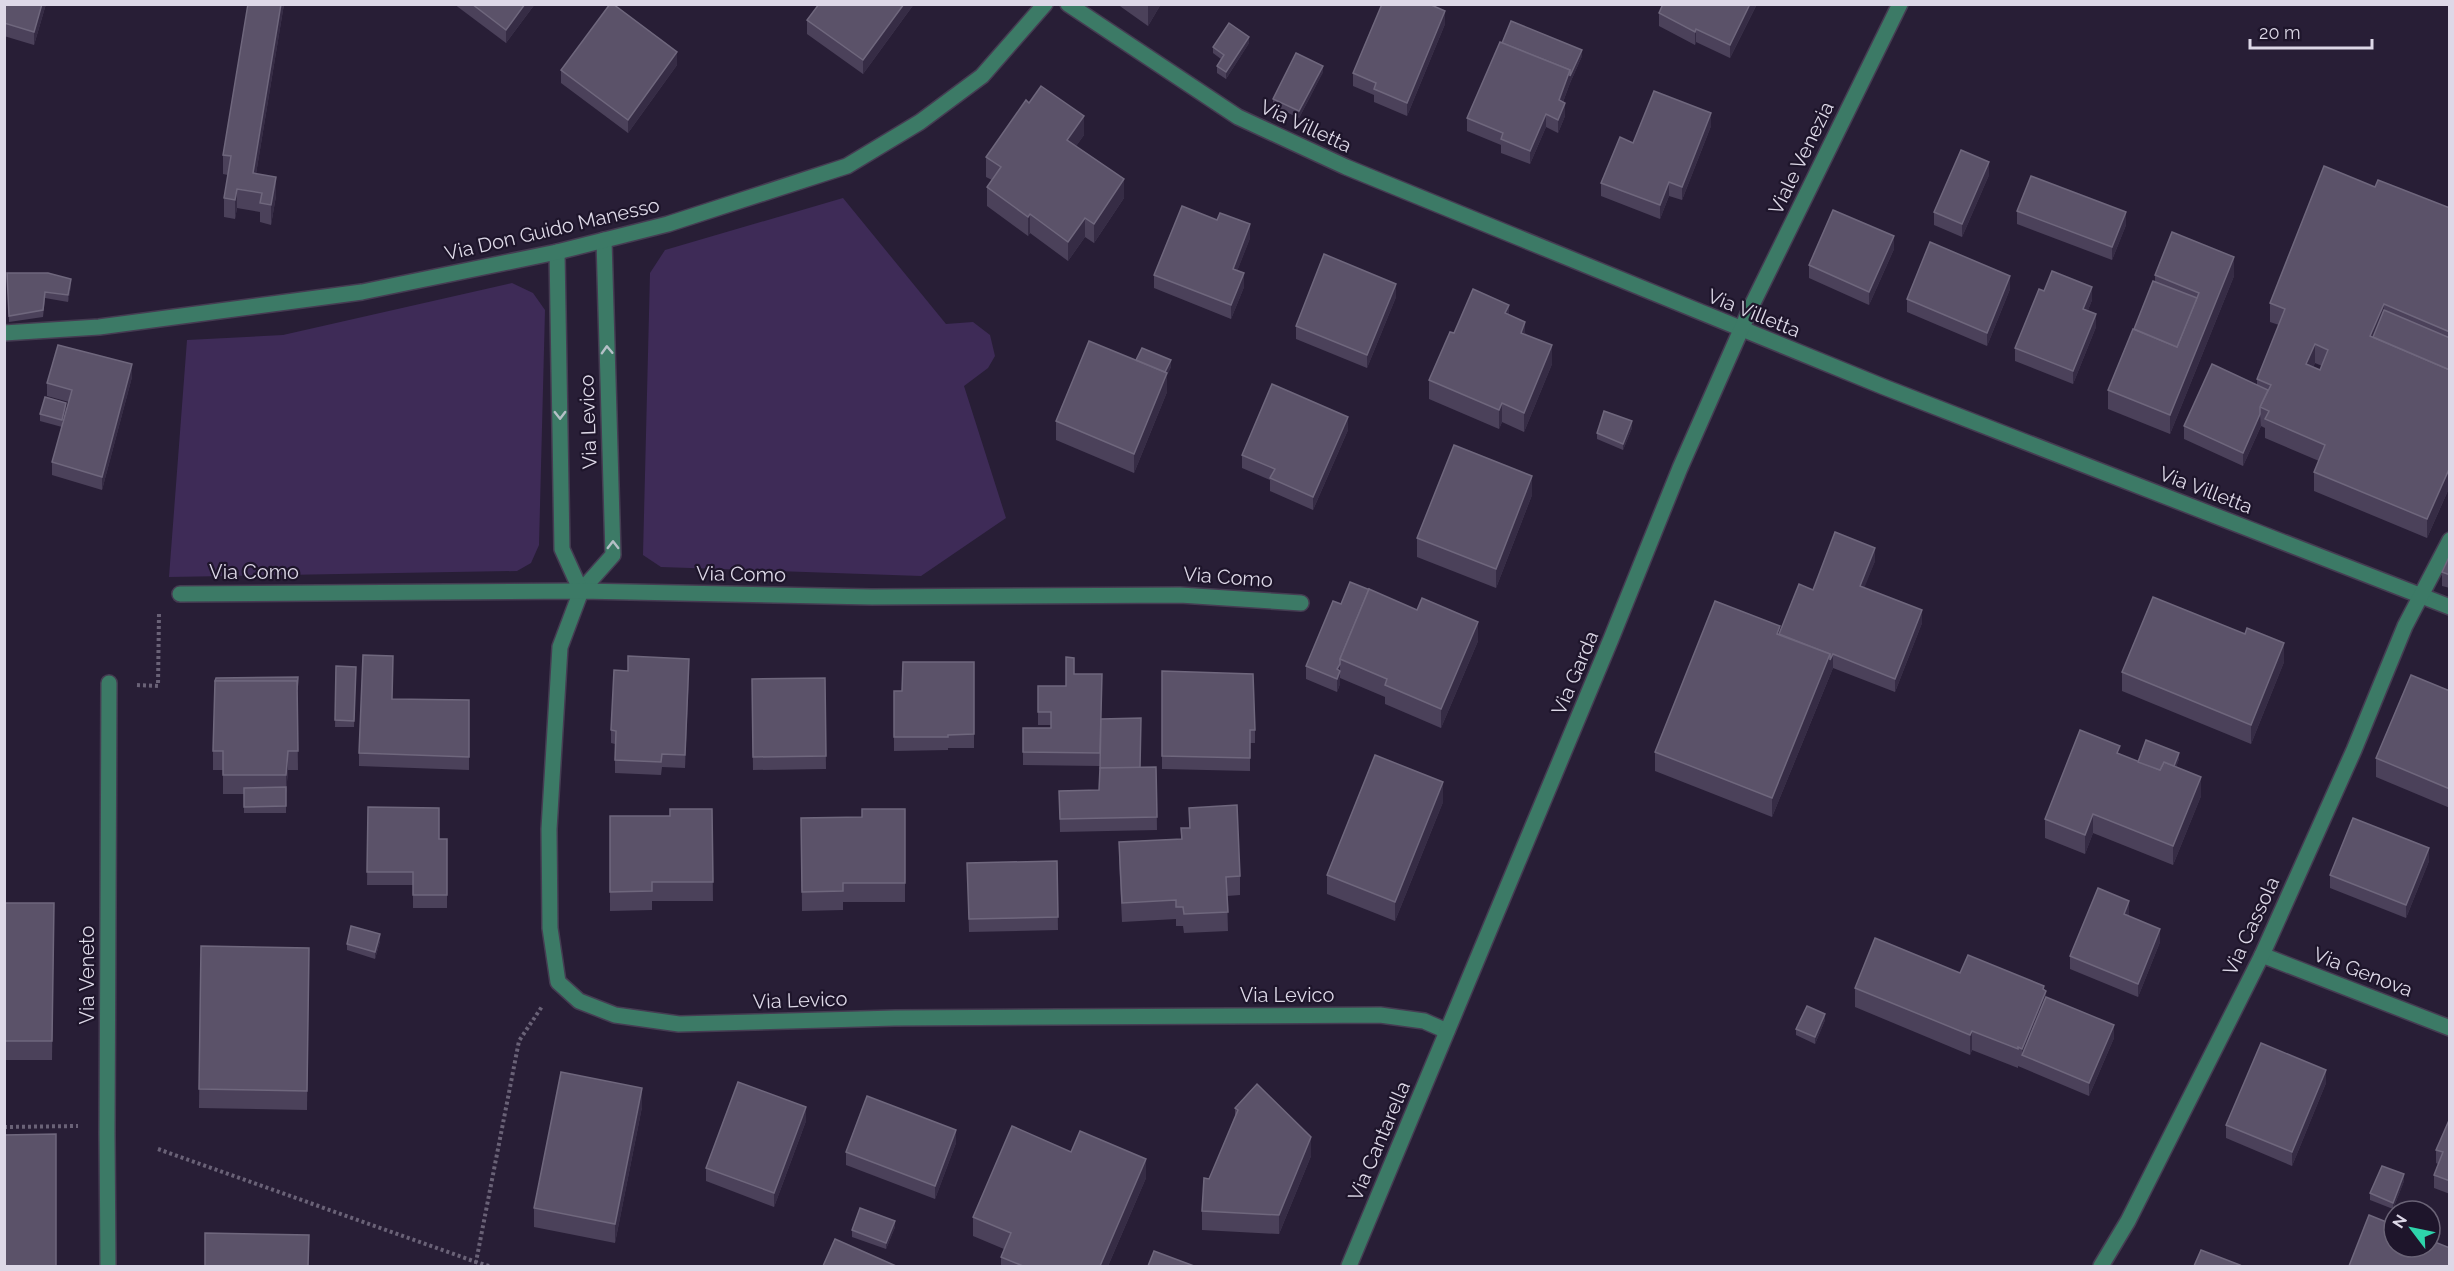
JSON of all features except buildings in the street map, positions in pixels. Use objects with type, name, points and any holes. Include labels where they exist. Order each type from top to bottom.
[{"type":"street","name":"Via Don Guido Manesso","points":[[4,333],[99,327],[362,292],[557,252],[668,224],[847,166],[920,122],[982,76],[1045,4]]},
{"type":"street","name":"Via Villetta","points":[[1068,4],[1238,117],[1357,172],[1741,330],[2450,608]]},
{"type":"street","name":"Viale Venezia","points":[[1741,330],[1900,4]]},
{"type":"street","name":"Via Levico","points":[[604,240],[613,555],[581,591],[560,647],[549,829],[550,928],[558,982],[579,1001],[615,1015],[679,1024],[895,1018],[1380,1015],[1424,1021],[1447,1031]]},
{"type":"street","name":"Via Levico","points":[[557,252],[562,549],[581,591]]},
{"type":"street","name":"Via Garda","points":[[1447,1031],[1680,468],[1741,330]]},
{"type":"street","name":"Via Cassola","points":[[2101,1266],[2128,1221],[2262,955],[2354,750],[2420,595],[2450,540]]},
{"type":"street","name":"Via Como","points":[[180,594],[581,591],[872,597],[1180,595],[1301,603]]},
{"type":"street","name":"Via Veneto","points":[[108,1266],[109,683]]},
{"type":"street","name":"Via Genova","points":[[2262,955],[2450,1028]]},
{"type":"street","name":"Via Cantarella","points":[[1349,1266],[1447,1031]]},
{"type":"path","points":[[109,683],[158,686],[159,595],[180,594]]},
{"type":"path","points":[[476,1262],[519,1041],[558,982]]},
{"type":"path","points":[[4,1127],[78,1126]]},
{"type":"path","points":[[158,1149],[489,1266]]},
{"type":"shaded area","points":[[843,198],[946,324],[973,322],[990,335],[995,356],[988,368],[964,386],[1006,518],[921,576],[661,567],[643,555],[650,273],[665,250]]},
{"type":"shaded area","points":[[512,283],[533,293],[545,310],[539,545],[531,563],[517,571],[169,577],[187,340],[283,335]]}]
